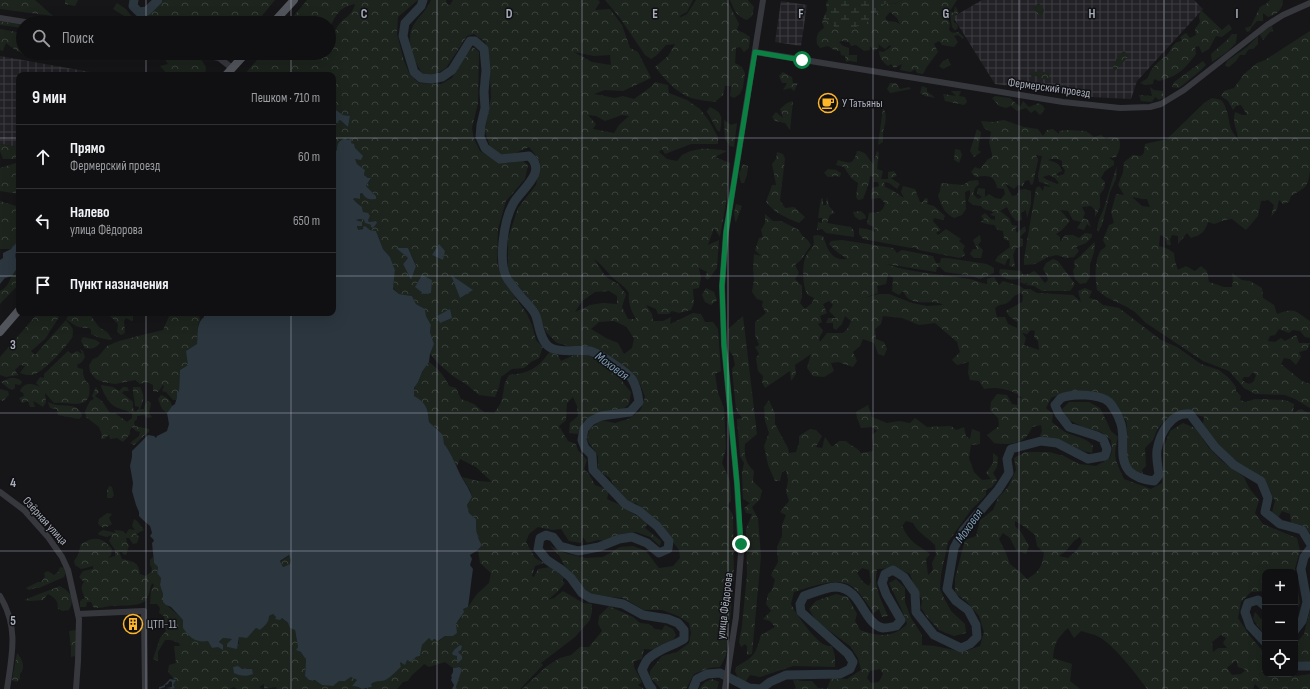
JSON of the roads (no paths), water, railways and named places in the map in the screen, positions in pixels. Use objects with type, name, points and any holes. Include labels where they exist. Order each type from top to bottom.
[{"type":"main road","points":[[279,16],[294,0]]},
{"type":"main road","points":[[229,72],[239,60]]},
{"type":"main road","points":[[0,332],[16,313]]},
{"type":"street","name":"улица Фёдорова","points":[[725,689],[736,617],[741,553],[737,484],[724,345],[722,286],[726,232],[763,0]]},
{"type":"street","name":"Фермерский проезд","points":[[755,52],[1055,101],[1120,108],[1150,107],[1161,104],[1184,90],[1267,25],[1283,15],[1310,3]]},
{"type":"street","points":[[0,18],[16,20]]},
{"type":"street","points":[[222,60],[232,68]]},
{"type":"street","name":"Озёрная улица","points":[[0,492],[24,510],[48,537],[62,557],[68,570],[78,614],[79,648],[76,689]]},
{"type":"street","points":[[0,596],[10,618],[13,636],[7,689]]},
{"type":"street","points":[[78,614],[144,611],[145,689]]},
{"type":"waterway","name":"Моховая","points":[[134,0],[133,6],[139,12],[147,11],[158,0]]},
{"type":"waterway","name":"Моховая","points":[[423,0],[421,6],[405,23],[403,36],[414,72],[421,78],[432,79],[442,77],[452,70],[470,41],[475,41],[484,49],[486,70],[484,92],[485,108],[480,137],[485,148],[500,159],[529,156],[534,162],[536,168],[531,181],[513,204],[507,220],[502,253],[503,264],[508,280],[535,313],[541,336],[548,346],[557,350],[594,352],[625,372],[632,379],[638,393],[639,402],[630,412],[601,416],[591,421],[584,429],[582,440],[585,448],[592,455],[593,470],[625,504],[639,511],[657,526],[669,541],[668,549],[659,553],[647,543],[632,537],[619,539],[599,547],[578,551],[560,546],[553,537],[546,535],[540,538],[538,549],[547,560],[571,578],[582,593],[590,598],[623,604],[643,615],[668,619],[678,623],[684,630],[684,639],[656,653],[645,663],[642,670],[652,689]]},
{"type":"waterway","name":"Моховая","points":[[693,689],[697,679],[707,674],[720,673],[749,688],[761,689],[770,682],[786,675],[840,674],[850,669],[853,662],[848,654],[801,612],[800,604],[804,596],[824,589],[833,587],[845,589],[852,593],[876,625],[883,628],[896,626],[901,620],[886,594],[882,583],[885,574],[893,570],[904,577],[915,593],[916,612],[934,635],[961,648],[970,644],[977,637],[976,625],[968,610],[956,601],[947,589],[954,548],[963,531],[998,490],[1009,473],[1007,459],[1011,449],[1041,441],[1057,443],[1088,459],[1105,456],[1107,449],[1103,439],[1069,427],[1059,414],[1055,405],[1061,398],[1066,396],[1086,395],[1099,397],[1109,402],[1117,413],[1122,427],[1125,465],[1129,471],[1135,475],[1151,481],[1154,481],[1159,475],[1157,450],[1158,443],[1164,431],[1177,416],[1190,414],[1215,447],[1234,465],[1261,481],[1268,498],[1265,512],[1280,524],[1302,530],[1310,543]]},
{"type":"waterway","name":"Моховая","points":[[1298,626],[1302,621],[1307,602],[1301,569],[1304,557],[1310,549]]},
{"type":"waterway","name":"Моховая","points":[[1262,639],[1250,626],[1245,612],[1248,603],[1258,600],[1264,605]]},
{"type":"waterway","name":"Моховая","points":[[1298,666],[1310,666]]},
{"type":"place","name":"У Татьяны","points":[[828,103]]},
{"type":"place","name":"ЦТП-11","points":[[133,624]]}]
